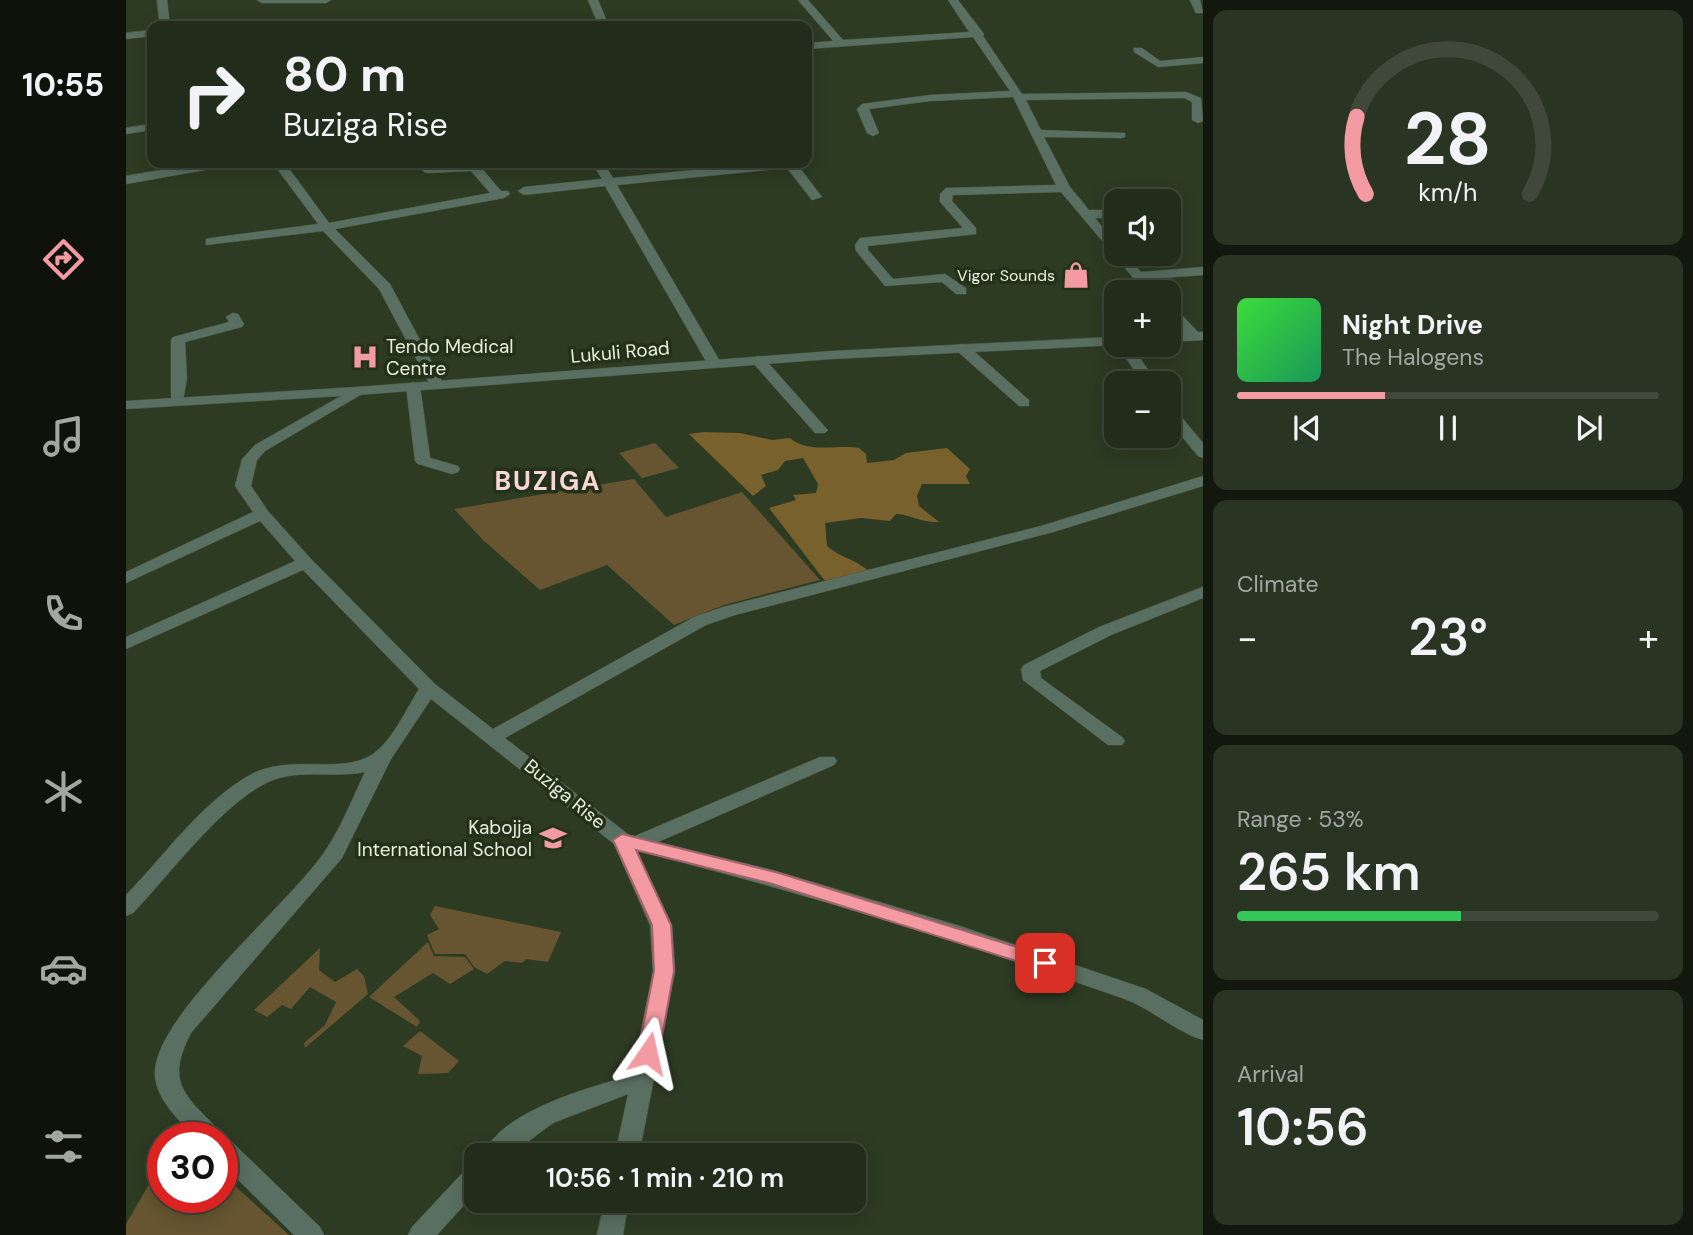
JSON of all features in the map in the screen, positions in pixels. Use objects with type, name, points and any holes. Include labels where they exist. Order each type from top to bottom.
[{"type":"street","points":[[162,0],[165,21]]},
{"type":"street","points":[[262,0],[326,0]]},
{"type":"street","points":[[593,0],[602,21]]},
{"type":"street","points":[[803,0],[839,42]]},
{"type":"street","points":[[953,0],[979,34],[1018,95],[1065,188],[1104,238]]},
{"type":"street","points":[[1195,0],[1200,11]]},
{"type":"street","points":[[126,36],[147,34]]},
{"type":"street","points":[[812,45],[979,34]]},
{"type":"street","points":[[1139,50],[1158,64],[1203,60]]},
{"type":"street","points":[[873,133],[863,109],[866,106],[1018,95],[1186,95],[1197,100],[1198,120]]},
{"type":"street","points":[[126,131],[147,128]]},
{"type":"street","points":[[1037,133],[1121,135]]},
{"type":"street","points":[[126,180],[194,168]]},
{"type":"street","points":[[283,168],[326,226],[385,287],[437,384]]},
{"type":"street","points":[[427,168],[459,168]]},
{"type":"street","points":[[211,242],[326,226],[501,194],[475,168]]},
{"type":"street","points":[[601,168],[715,363]]},
{"type":"street","points":[[524,191],[703,168]]},
{"type":"street","points":[[794,168],[816,197]]},
{"type":"street","points":[[961,291],[945,278],[890,283],[862,251],[862,243],[972,231],[946,202],[946,194],[950,191],[1065,188]]},
{"type":"street","points":[[1084,215],[1104,214]]},
{"type":"street","points":[[1128,266],[1141,280]]},
{"type":"street","points":[[1137,276],[1203,271]]},
{"type":"street","points":[[176,401],[180,379],[178,340],[237,324],[233,317]]},
{"type":"street","points":[[1181,321],[1199,337]]},
{"type":"street","points":[[1181,338],[1199,337]]},
{"type":"street","name":"Lukuli Road","points":[[126,405],[357,391],[758,360],[1104,342]]},
{"type":"street","points":[[962,348],[1024,403]]},
{"type":"street","points":[[758,360],[820,430]]},
{"type":"street","points":[[413,386],[423,461],[452,469]]},
{"type":"street","name":"Buziga Rise","points":[[357,391],[260,447],[250,459],[243,486],[262,514],[305,563],[429,688],[491,738],[631,841],[772,877],[952,932],[1138,995],[1200,1024]]},
{"type":"street","points":[[1181,426],[1203,453]]},
{"type":"street","points":[[491,738],[678,632],[710,618],[1047,529],[1203,481]]},
{"type":"street","points":[[126,578],[262,514]]},
{"type":"street","points":[[126,644],[305,563]]},
{"type":"street","points":[[1115,741],[1032,680],[1030,668],[1105,631],[1203,592]]},
{"type":"street","points":[[198,1122],[166,1086],[164,1069],[169,1050],[181,1028],[335,853],[382,757],[429,688]]},
{"type":"street","points":[[126,908],[204,825],[256,780],[273,771],[294,766],[347,769],[360,767],[382,757]]},
{"type":"street","points":[[630,1143],[664,971],[661,925],[631,841],[827,761]]},
{"type":"street","points":[[505,1143],[547,1112],[643,1080]]},
{"type":"street","points":[[238,1164],[311,1235]]},
{"type":"street","points":[[421,1235],[464,1188]]},
{"type":"street","points":[[610,1235],[614,1213]]},
{"type":"shaded area","points":[[740,433],[772,440],[790,438],[805,446],[814,447],[859,448],[866,454],[867,463],[894,460],[906,453],[947,448],[970,469],[966,476],[970,484],[922,484],[917,496],[919,506],[939,522],[896,514],[890,521],[861,518],[825,523],[827,546],[869,571],[825,581],[769,508],[796,500],[793,495],[816,493],[818,484],[803,458],[785,461],[778,470],[761,475],[766,486],[753,496],[689,434]]},
{"type":"shaded area","points":[[655,443],[679,468],[642,478],[619,453]]},
{"type":"shaded area","points":[[634,479],[666,517],[742,492],[820,580],[724,605],[674,625],[607,565],[540,590],[483,540],[454,509]]},
{"type":"shaded area","points":[[435,906],[561,932],[548,962],[526,959],[522,963],[505,961],[487,974],[474,967],[465,954],[435,954],[427,935],[439,929],[430,915]]},
{"type":"shaded area","points":[[428,942],[434,956],[465,957],[474,969],[450,984],[433,973],[394,997],[420,1021],[417,1027],[369,997]]},
{"type":"shaded area","points":[[320,948],[319,970],[335,982],[357,969],[364,976],[368,994],[305,1048],[304,1043],[325,1025],[336,1002],[310,987],[291,1009],[282,1005],[267,1017],[254,1010]]},
{"type":"shaded area","points":[[420,1031],[459,1061],[448,1073],[418,1074],[422,1056],[403,1046]]},
{"type":"shaded area","points":[[147,1188],[147,1213],[238,1213],[238,1189],[289,1235],[126,1235],[126,1224]]},
{"type":"place","name":"Vigor Sounds","points":[[1076,275]]},
{"type":"place","name":"Tendo Medical Centre","points":[[365,357]]},
{"type":"place","name":"Kabojja International School","points":[[553,838]]},
{"type":"district","name":"BUZIGA","points":[[548,481]]},
{"type":"route","points":[[648,1053],[664,971],[661,925],[622,840],[640,842],[772,877],[1045,963]]}]
